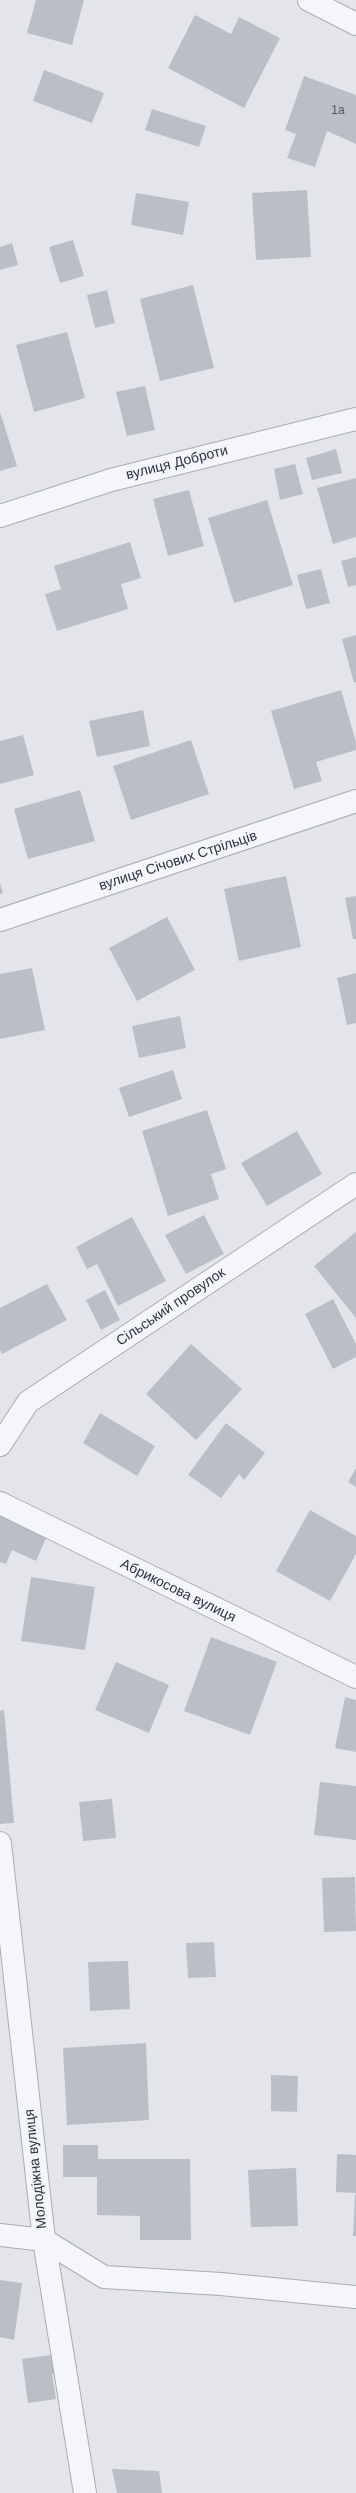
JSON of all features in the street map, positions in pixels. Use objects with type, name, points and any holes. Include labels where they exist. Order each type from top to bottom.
[{"type":"street","points":[[309,0],[356,24]]},
{"type":"street","name":"вулиця Доброти","points":[[0,516],[110,480],[356,419]]},
{"type":"street","name":"вулиця Січових Стрільців","points":[[0,920],[356,801]]},
{"type":"street","name":"Сільський провулок","points":[[0,1445],[28,1402],[356,1184]]},
{"type":"street","name":"Абрикосова вулиця","points":[[0,1503],[356,1677]]},
{"type":"street","name":"Молодіжна вулиця","points":[[0,1843],[44,2240],[85,2493]]},
{"type":"street","points":[[0,2235],[44,2240],[104,2277],[221,2284],[356,2297]]},
{"type":"building","points":[[36,0],[84,0],[72,45],[27,33]]},
{"type":"building","points":[[195,15],[231,34],[239,17],[280,38],[244,108],[168,68]]},
{"type":"building","points":[[44,70],[104,93],[92,123],[33,101]]},
{"type":"building","points":[[304,76],[356,95],[356,144],[327,131],[315,167],[287,158],[296,134],[285,130]]},
{"type":"building","points":[[152,109],[206,126],[199,147],[145,130]]},
{"type":"building","points":[[307,190],[311,257],[256,260],[252,193]]},
{"type":"building","points":[[136,193],[189,202],[183,235],[131,225]]},
{"type":"building","points":[[73,240],[84,276],[60,283],[49,247]]},
{"type":"building","points":[[12,243],[18,265],[0,270],[0,247]]},
{"type":"building","points":[[193,285],[214,368],[160,381],[140,299]]},
{"type":"building","points":[[107,290],[115,323],[95,328],[87,295]]},
{"type":"building","points":[[67,332],[85,398],[34,412],[16,345]]},
{"type":"building","points":[[145,386],[155,430],[127,436],[116,392]]},
{"type":"building","points":[[0,412],[17,466],[0,471]]},
{"type":"building","points":[[336,449],[342,473],[312,480],[306,458]]},
{"type":"building","points":[[295,464],[303,494],[280,500],[274,469]]},
{"type":"building","points":[[356,478],[356,537],[333,544],[317,488]]},
{"type":"building","points":[[189,490],[204,546],[168,556],[153,499]]},
{"type":"building","points":[[267,500],[293,585],[234,603],[208,518]]},
{"type":"building","points":[[130,542],[141,578],[121,584],[128,609],[57,631],[45,594],[61,589],[54,566]]},
{"type":"building","points":[[356,557],[356,585],[348,587],[341,561]]},
{"type":"building","points":[[321,569],[330,603],[306,609],[297,575]]},
{"type":"building","points":[[356,635],[356,682],[354,683],[342,639]]},
{"type":"building","points":[[341,690],[356,742],[356,750],[316,762],[322,781],[294,789],[271,711]]},
{"type":"building","points":[[143,710],[150,746],[97,757],[89,721]]},
{"type":"building","points":[[23,735],[34,775],[0,784],[0,741]]},
{"type":"building","points":[[191,740],[209,794],[131,820],[113,766]]},
{"type":"building","points":[[80,790],[95,841],[28,859],[14,809]]},
{"type":"building","points":[[286,876],[301,947],[239,961],[224,889]]},
{"type":"building","points":[[0,883],[3,893],[0,894]]},
{"type":"building","points":[[356,896],[356,939],[353,939],[345,898]]},
{"type":"building","points":[[167,917],[195,970],[137,1001],[109,948]]},
{"type":"building","points":[[32,968],[45,1030],[0,1039],[0,974]]},
{"type":"building","points":[[356,973],[356,1023],[347,1025],[337,978]]},
{"type":"building","points":[[180,1016],[186,1048],[139,1058],[132,1026]]},
{"type":"building","points":[[173,1070],[182,1099],[129,1117],[119,1088]]},
{"type":"building","points":[[207,1110],[226,1169],[211,1174],[219,1199],[168,1216],[142,1131]]},
{"type":"building","points":[[297,1131],[322,1174],[267,1206],[241,1163]]},
{"type":"building","points":[[204,1215],[224,1254],[186,1274],[165,1235]]},
{"type":"building","points":[[132,1217],[166,1281],[118,1306],[97,1264],[87,1269],[76,1247]]},
{"type":"building","points":[[356,1232],[356,1318],[314,1266]]},
{"type":"building","points":[[47,1284],[67,1320],[2,1354],[0,1350],[0,1308]]},
{"type":"building","points":[[105,1290],[120,1320],[101,1330],[86,1300]]},
{"type":"building","points":[[333,1299],[356,1344],[356,1357],[333,1369],[305,1314]]},
{"type":"building","points":[[191,1344],[242,1389],[196,1440],[146,1394]]},
{"type":"building","points":[[100,1413],[155,1446],[137,1476],[83,1443]]},
{"type":"building","points":[[226,1423],[265,1453],[244,1480],[239,1474],[221,1498],[188,1475]]},
{"type":"building","points":[[356,1468],[356,1487],[348,1482]]},
{"type":"building","points":[[310,1510],[356,1536],[356,1554],[330,1601],[276,1571]]},
{"type":"building","points":[[0,1515],[47,1536],[36,1561],[12,1550],[6,1564],[0,1562]]},
{"type":"building","points":[[31,1577],[95,1587],[85,1650],[21,1641]]},
{"type":"building","points":[[211,1637],[277,1662],[250,1735],[184,1711]]},
{"type":"building","points":[[116,1662],[169,1685],[149,1733],[95,1710]]},
{"type":"building","points":[[345,1697],[356,1700],[356,1752],[335,1748]]},
{"type":"building","points":[[4,1710],[14,1823],[0,1824],[0,1711]]},
{"type":"building","points":[[320,1782],[356,1786],[356,1840],[314,1835]]},
{"type":"building","points":[[112,1799],[116,1838],[83,1841],[79,1802]]},
{"type":"building","points":[[355,1877],[356,1931],[324,1932],[322,1878]]},
{"type":"building","points":[[214,1942],[216,1977],[188,1978],[186,1943]]},
{"type":"building","points":[[128,1961],[130,2009],[90,2011],[88,1962]]},
{"type":"building","points":[[146,2043],[149,2120],[67,2125],[63,2048]]},
{"type":"building","points":[[271,2075],[298,2076],[297,2112],[271,2111]]},
{"type":"building","points":[[63,2145],[98,2145],[98,2159],[190,2159],[191,2240],[140,2240],[140,2216],[97,2215],[97,2177],[63,2177]]},
{"type":"building","points":[[337,2154],[356,2155],[356,2193],[336,2192]]},
{"type":"building","points":[[296,2168],[298,2226],[251,2227],[248,2170]]},
{"type":"building","points":[[355,2195],[356,2236],[353,2236]]},
{"type":"building","points":[[0,2280],[22,2283],[14,2340],[0,2337]]},
{"type":"building","points":[[58,2354],[61,2373],[52,2374],[56,2399],[28,2403],[22,2359]]},
{"type":"building","points":[[112,2469],[159,2471],[162,2493],[117,2493]]}]
